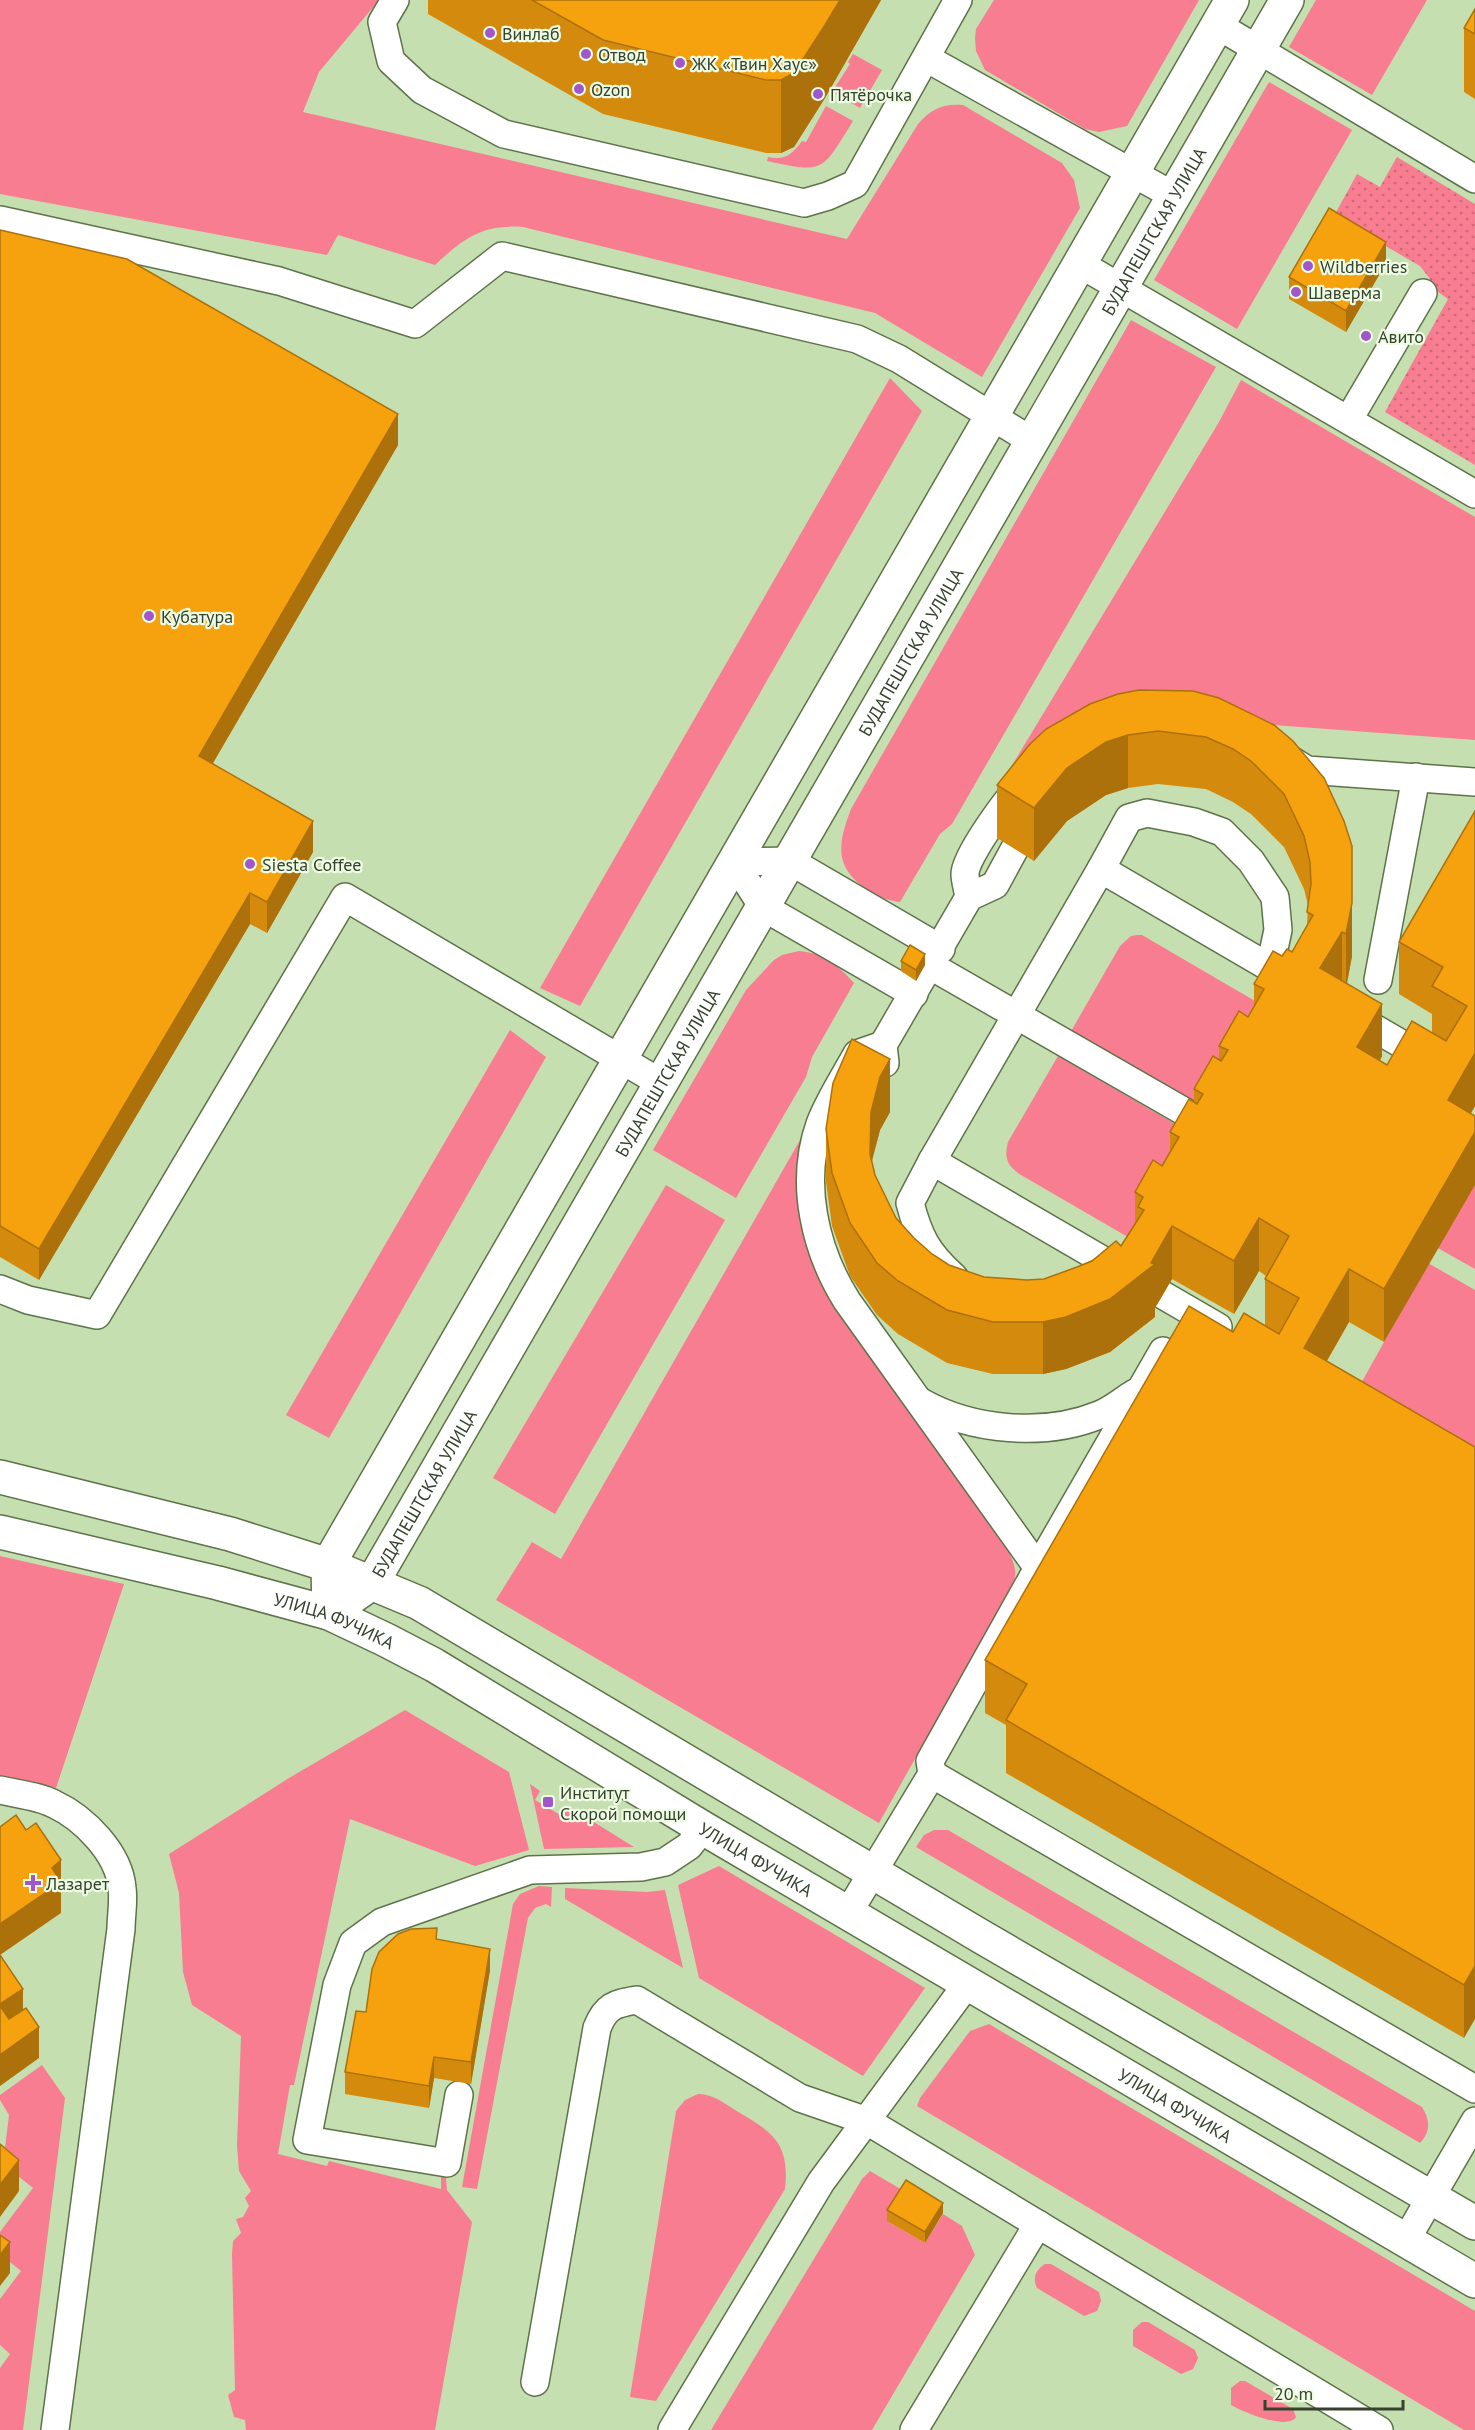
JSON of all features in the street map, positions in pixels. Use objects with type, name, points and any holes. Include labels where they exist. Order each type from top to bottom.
[{"type":"street","name":"БУДАПЕШТСКАЯ УЛИЦА","points":[[329,1613],[372,1583],[1287,0]]},
{"type":"street","points":[[329,1613],[328,1565],[1225,13]]},
{"type":"street","points":[[0,1478],[230,1534],[328,1565],[419,1603],[1475,2223]]},
{"type":"street","name":"УЛИЦА ФУЧИКА","points":[[0,1532],[218,1583],[329,1613],[435,1665],[703,1828],[1475,2281]]},
{"type":"lane","points":[[395,0],[382,22],[391,62],[422,90],[504,134],[804,203],[828,196],[855,184],[958,0]]},
{"type":"lane","points":[[1225,13],[1259,50],[1475,179]]},
{"type":"lane","points":[[926,58],[1174,196]]},
{"type":"lane","points":[[0,220],[279,281],[415,324],[502,256],[857,339],[899,359],[1032,441]]},
{"type":"lane","points":[[1080,264],[1475,494]]},
{"type":"lane","points":[[1349,419],[1423,293]]},
{"type":"lane","points":[[1263,743],[1306,770],[1475,782]]},
{"type":"lane","points":[[969,897],[964,872],[986,831],[1009,797],[1039,770]]},
{"type":"lane","points":[[1378,980],[1416,777]]},
{"type":"lane","points":[[974,1288],[963,1285],[933,1258],[917,1232],[910,1203],[1129,818],[1148,813],[1194,822],[1222,832],[1251,861],[1275,897],[1278,930],[1270,967]]},
{"type":"lane","points":[[877,1085],[885,1069],[884,1046],[969,897],[995,885],[1014,850]]},
{"type":"lane","points":[[734,862],[790,861],[1017,1015],[1204,1124]]},
{"type":"lane","points":[[734,862],[763,907],[915,994]]},
{"type":"lane","points":[[1101,869],[1457,1076]]},
{"type":"lane","points":[[0,1289],[28,1300],[97,1315],[345,897],[661,1083]]},
{"type":"lane","points":[[884,1046],[856,1054],[820,1124],[814,1156],[811,1197],[813,1218],[832,1277],[1038,1568]]},
{"type":"lane","points":[[932,1161],[1090,1267],[1238,1339]]},
{"type":"lane","points":[[848,1913],[875,1872],[932,1773],[930,1761],[1138,1391],[1163,1351]]},
{"type":"lane","points":[[917,1399],[958,1419],[985,1425],[1037,1427],[1070,1424],[1101,1414],[1138,1391]]},
{"type":"lane","points":[[932,1773],[1475,2089]]},
{"type":"lane","points":[[0,1790],[54,1803],[79,1821],[99,1840],[115,1863],[122,1887],[121,1929],[56,2430]]},
{"type":"lane","points":[[459,2095],[447,2163],[307,2140],[337,1985],[353,1943],[382,1922],[530,1870],[641,1867],[665,1862],[689,1846],[703,1828]]},
{"type":"lane","points":[[672,2430],[822,2182],[967,1984]]},
{"type":"lane","points":[[535,2382],[597,2028],[603,2012],[618,2003],[637,2000],[800,2098],[867,2121],[1379,2430]]},
{"type":"lane","points":[[1406,2240],[1475,2121]]},
{"type":"lane","points":[[914,2430],[1038,2223]]},
{"type":"shaded area","points":[[0,0],[379,0],[319,72],[303,112],[847,239],[918,124],[938,108],[963,105],[1062,163],[1074,180],[1080,208],[982,377],[875,313],[523,227],[496,228],[475,235],[455,247],[435,265],[338,235],[327,255],[0,194]]},
{"type":"shaded area","points":[[994,0],[1199,0],[1127,126],[1099,132],[1085,129],[985,70],[976,51],[976,29]]},
{"type":"shaded area","points":[[1316,0],[1427,0],[1372,95],[1289,47]]},
{"type":"shaded area","points":[[853,54],[882,70],[860,108],[832,92],[850,64],[848,62]]},
{"type":"shaded area","points":[[1269,82],[1352,130],[1237,329],[1154,280]]},
{"type":"shaded area","points":[[826,106],[853,121],[827,159],[820,165],[812,167],[767,161],[768,157],[779,158],[788,155],[802,141],[806,142]]},
{"type":"shaded area","points":[[1397,157],[1475,204],[1475,465],[1385,412],[1448,299],[1427,284],[1430,279],[1420,266],[1334,216],[1357,174],[1380,187]]},
{"type":"shaded area","points":[[1131,320],[1216,367],[952,824],[940,834],[900,902],[884,898],[867,890],[853,878],[844,864],[841,850],[844,829],[851,809]]},
{"type":"shaded area","points":[[890,378],[922,411],[580,1006],[540,988]]},
{"type":"shaded area","points":[[1241,380],[1475,517],[1475,740],[1208,720],[1005,777],[1219,422]]},
{"type":"shaded area","points":[[1142,935],[1267,1008],[1207,1112],[1070,1033],[1120,946],[1131,936]]},
{"type":"shaded area","points":[[799,951],[815,954],[830,961],[854,983],[812,1057],[806,1077],[736,1198],[653,1150],[746,990],[774,960],[782,955]]},
{"type":"shaded area","points":[[510,1030],[546,1057],[329,1438],[286,1415]]},
{"type":"shaded area","points":[[1058,1056],[1194,1135],[1133,1240],[1021,1175],[1012,1168],[1008,1161],[1006,1153],[1008,1142]]},
{"type":"shaded area","points":[[808,1126],[835,1304],[1009,1552],[1015,1569],[1012,1586],[879,1823],[496,1600],[532,1542],[561,1559]]},
{"type":"shaded area","points":[[1475,1177],[1475,1269],[1436,1247]]},
{"type":"shaded area","points":[[666,1185],[725,1220],[555,1514],[493,1478]]},
{"type":"shaded area","points":[[1428,1263],[1475,1290],[1475,1454],[1359,1387]]},
{"type":"shaded area","points":[[0,1556],[124,1584],[56,1788],[0,1775]]},
{"type":"shaded area","points":[[405,1710],[509,1772],[529,1850],[475,1866],[350,1819],[294,2085],[290,2085],[278,2154],[327,2166],[329,2161],[441,2189],[441,2165],[445,2167],[447,2190],[472,2222],[435,2430],[246,2430],[245,2420],[234,2417],[228,2395],[235,2390],[233,2241],[241,2233],[236,2219],[243,2217],[249,2206],[245,2198],[251,2191],[239,2171],[237,2146],[241,2036],[192,2005],[183,1972],[179,1893],[169,1854],[289,1778]]},
{"type":"shaded area","points":[[530,1784],[540,1791],[535,1800],[562,1816],[568,1806],[634,1847],[544,1849]]},
{"type":"shaded area","points":[[934,1830],[948,1830],[1422,2107],[1427,2116],[1428,2125],[1424,2139],[1420,2143],[916,1847],[924,1835]]},
{"type":"shaded area","points":[[719,1866],[925,1988],[863,2076],[699,1978],[678,1885]]},
{"type":"shaded area","points":[[539,1886],[552,1887],[551,1907],[546,1904],[535,1908],[528,1918],[477,2189],[462,2187],[513,1904],[520,1894]]},
{"type":"shaded area","points":[[565,1888],[647,1892],[665,1890],[683,1968],[565,1899]]},
{"type":"shaded area","points":[[989,2024],[1475,2311],[1475,2430],[1464,2430],[917,2106],[920,2098],[970,2031]]},
{"type":"shaded area","points":[[42,2065],[65,2098],[23,2430],[0,2430],[0,2368],[10,2354],[0,2345],[0,2299],[21,2271],[0,2254],[0,2232],[33,2188],[3,2164],[9,2115],[0,2100],[0,2095]]},
{"type":"shaded area","points":[[698,2094],[708,2095],[722,2101],[759,2125],[776,2140],[784,2160],[785,2189],[656,2401],[630,2397],[676,2111],[685,2100]]},
{"type":"shaded area","points":[[870,2171],[904,2191],[887,2221],[925,2243],[943,2214],[962,2226],[975,2255],[872,2430],[711,2430],[862,2179]]},
{"type":"shaded area","points":[[1045,2264],[1051,2264],[1099,2292],[1101,2301],[1097,2311],[1084,2316],[1037,2288],[1036,2274]]},
{"type":"shaded area","points":[[1142,2322],[1148,2322],[1195,2350],[1198,2358],[1193,2369],[1181,2374],[1133,2346],[1133,2330]]},
{"type":"shaded area","points":[[1240,2381],[1245,2381],[1293,2409],[1296,2417],[1292,2421],[1276,2421],[1256,2416],[1231,2405],[1231,2388]]},
{"type":"building","points":[[532,0],[840,0],[794,73],[781,80],[766,80],[603,40]]},
{"type":"building","points":[[1475,9],[1475,34],[1464,28]]},
{"type":"building","points":[[1329,208],[1386,242],[1346,311],[1289,277]]},
{"type":"building","name":"Кубатура","points":[[0,230],[127,259],[398,414],[199,756],[313,821],[267,902],[250,893],[39,1249],[0,1226]]},
{"type":"building","points":[[1139,690],[1193,691],[1219,698],[1274,725],[1293,741],[1324,778],[1344,821],[1352,846],[1352,903],[1346,934],[1342,932],[1320,968],[1382,1004],[1357,1047],[1387,1065],[1412,1021],[1446,1041],[1467,1006],[1432,986],[1443,967],[1399,942],[1475,811],[1475,1053],[1448,1100],[1475,1116],[1475,1132],[1384,1289],[1349,1269],[1304,1348],[1475,1447],[1475,1966],[1464,1985],[1006,1720],[1027,1684],[985,1660],[1189,1306],[1233,1332],[1244,1313],[1279,1334],[1299,1298],[1265,1279],[1289,1236],[1259,1218],[1234,1261],[1172,1226],[1151,1263],[1155,1264],[1110,1299],[1066,1317],[1043,1322],[993,1322],[947,1310],[898,1281],[877,1263],[850,1223],[832,1173],[826,1129],[833,1083],[852,1039],[890,1059],[880,1077],[871,1112],[870,1154],[875,1175],[896,1218],[932,1254],[949,1265],[984,1277],[1044,1279],[1092,1261],[1116,1241],[1121,1246],[1144,1210],[1138,1207],[1143,1197],[1135,1192],[1153,1160],[1162,1166],[1179,1137],[1170,1132],[1189,1099],[1197,1104],[1203,1094],[1194,1089],[1213,1056],[1221,1061],[1228,1050],[1219,1046],[1239,1011],[1248,1017],[1264,989],[1254,984],[1273,951],[1282,956],[1287,949],[1292,952],[1313,915],[1307,912],[1311,884],[1310,862],[1304,836],[1284,794],[1251,761],[1233,749],[1206,737],[1158,731],[1128,735],[1106,742],[1067,768],[1034,808],[997,785],[1030,744],[1046,729],[1090,704],[1118,694]]},
{"type":"building","points":[[910,945],[925,954],[916,970],[901,961]]},
{"type":"building","points":[[16,1815],[26,1830],[36,1823],[61,1860],[52,1868],[61,1882],[0,1924],[0,1827]]},
{"type":"building","points":[[437,1928],[436,1939],[490,1949],[471,2062],[434,2057],[429,2086],[345,2072],[356,2011],[366,2012],[372,1969],[379,1952],[398,1934],[411,1929]]},
{"type":"building","points":[[0,1955],[23,1989],[0,2004]]},
{"type":"building","points":[[0,2006],[9,2019],[26,2008],[39,2027],[0,2055]]},
{"type":"building","points":[[0,2144],[19,2160],[0,2185]]},
{"type":"building","points":[[906,2180],[943,2203],[925,2232],[887,2210]]},
{"type":"building","points":[[0,2235],[10,2242],[0,2255]]},
{"type":"place","name":"Винлаб","points":[[490,33]]},
{"type":"place","name":"Отвод","points":[[586,54]]},
{"type":"place","name":"ЖК «Твин Хаус»","points":[[680,63]]},
{"type":"place","name":"Ozon","points":[[579,89]]},
{"type":"place","name":"Пятёрочка","points":[[818,94]]},
{"type":"place","name":"Wildberries","points":[[1308,266]]},
{"type":"place","name":"Шаверма","points":[[1296,292]]},
{"type":"place","name":"Авито","points":[[1366,336]]},
{"type":"place","name":"Кубатура","points":[[149,616]]},
{"type":"place","name":"Siesta Coffee","points":[[250,864]]},
{"type":"place","name":"Институт Скорой помощи","points":[[548,1802]]},
{"type":"place","name":"Лазарет","points":[[33,1883]]}]
